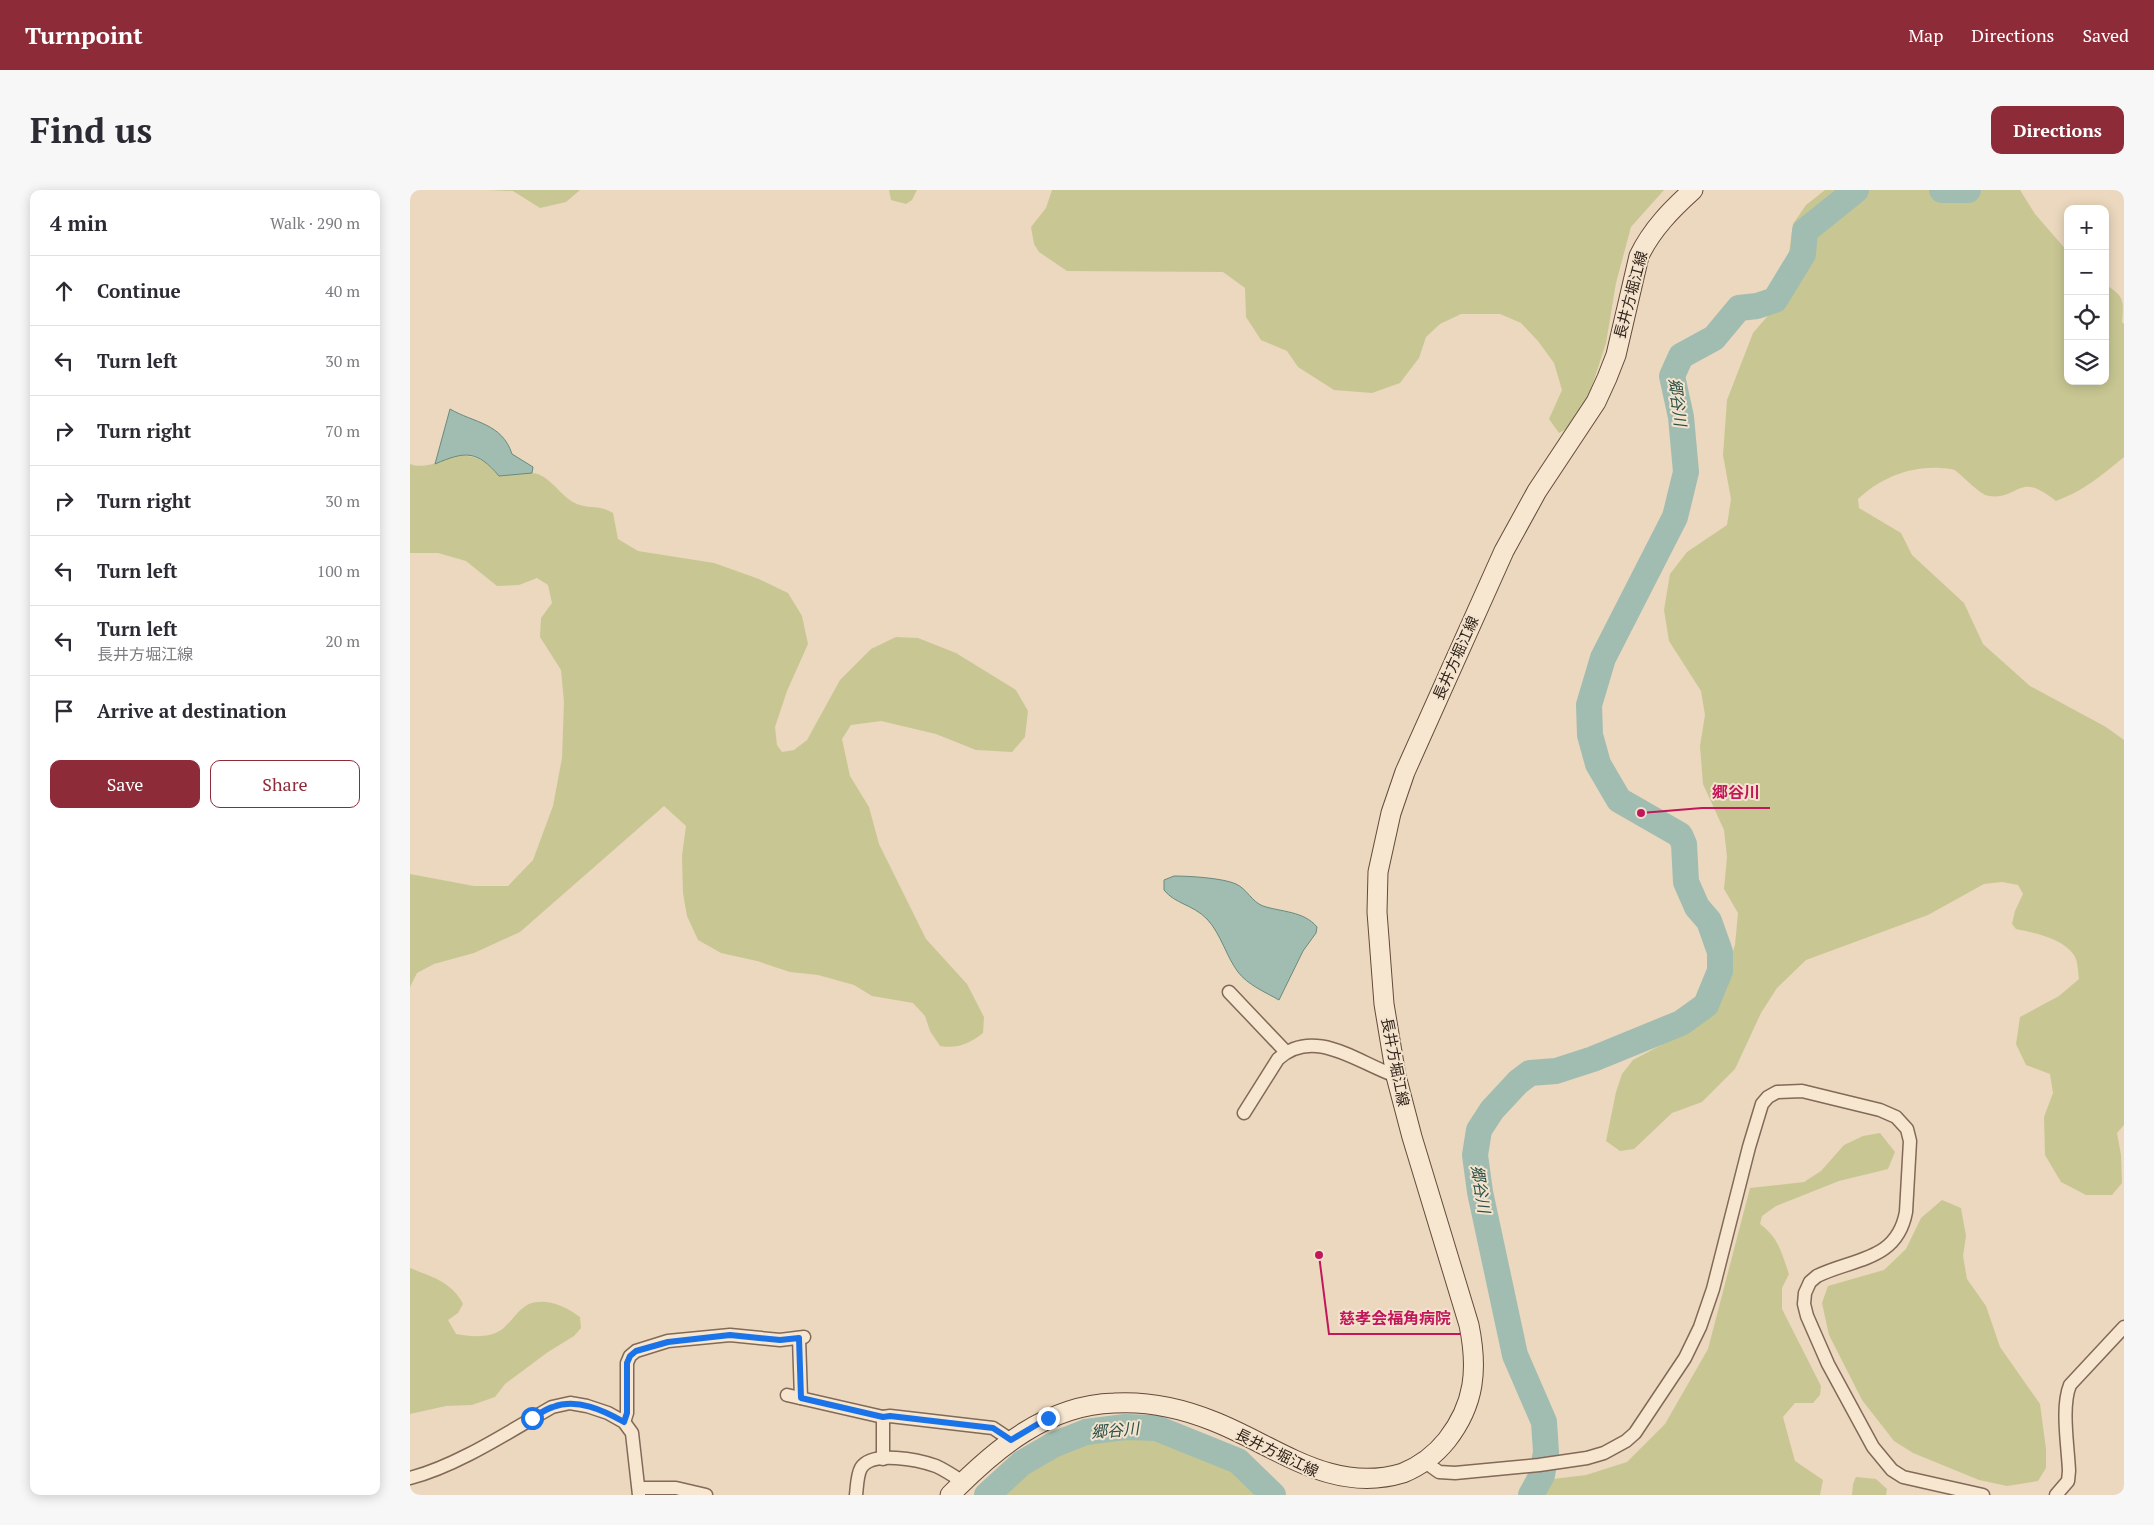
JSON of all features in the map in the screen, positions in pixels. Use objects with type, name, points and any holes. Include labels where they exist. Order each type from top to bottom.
[{"type":"main road","name":"長井方堀江線","points":[[956,1489],[1011,1440],[1048,1418],[1090,1406],[1112,1403],[1140,1403],[1176,1408],[1216,1422],[1295,1464],[1339,1480],[1361,1482],[1397,1476],[1425,1462],[1442,1448],[1452,1434],[1469,1403],[1473,1380],[1472,1342],[1469,1326],[1412,1137],[1396,1076],[1384,1004],[1377,912],[1378,872],[1394,805],[1405,772],[1504,551],[1537,491],[1596,402],[1616,355],[1639,256],[1646,241],[1656,227],[1693,190]]},
{"type":"street","points":[[1229,992],[1286,1052]]},
{"type":"street","points":[[1244,1113],[1278,1059],[1286,1052],[1304,1045],[1322,1045],[1396,1076]]},
{"type":"street","points":[[1425,1462],[1439,1472],[1455,1473],[1539,1465],[1604,1453],[1626,1441],[1646,1420],[1686,1358],[1700,1327],[1713,1289],[1749,1147],[1762,1104],[1768,1097],[1777,1092],[1789,1090],[1802,1091],[1880,1110],[1896,1117],[1907,1129],[1910,1141],[1906,1212],[1898,1237],[1876,1255],[1817,1276],[1810,1282],[1805,1293],[1804,1304],[1807,1316],[1828,1364],[1882,1460],[1903,1477],[1983,1495]]},
{"type":"street","points":[[2056,1495],[2068,1481],[2066,1400],[2070,1384],[2075,1376],[2124,1327]]},
{"type":"street","points":[[624,1422],[627,1406],[627,1363],[630,1356],[636,1351],[668,1342],[730,1335],[780,1340],[802,1337],[801,1398]]},
{"type":"street","points":[[787,1395],[883,1417],[890,1416],[993,1428],[1011,1440]]},
{"type":"street","points":[[410,1478],[434,1470],[457,1459],[552,1407],[570,1403],[608,1413],[624,1422],[632,1433],[639,1491],[676,1488],[706,1495]]},
{"type":"street","points":[[883,1417],[883,1459]]},
{"type":"street","points":[[856,1495],[861,1468],[865,1463],[876,1459],[921,1461],[948,1472],[956,1489]]},
{"type":"shaded area","points":[[487,190],[580,190],[566,202],[540,208],[513,191]]},
{"type":"shaded area","points":[[889,190],[917,190],[912,200],[906,204],[891,200]]},
{"type":"shaded area","points":[[1052,190],[1664,190],[1631,227],[1616,283],[1606,343],[1589,395],[1572,426],[1559,433],[1549,419],[1562,390],[1554,363],[1538,341],[1521,323],[1500,314],[1461,314],[1440,324],[1426,337],[1419,358],[1400,383],[1372,393],[1334,390],[1298,367],[1287,351],[1261,340],[1246,317],[1245,288],[1223,272],[1067,271],[1039,252],[1034,244],[1031,227],[1046,208]]},
{"type":"shaded area","points":[[1825,190],[2020,190],[2035,214],[2064,247],[2064,385],[2109,385],[2109,287],[2119,295],[2123,303],[2124,457],[2100,477],[2076,492],[2056,501],[2043,492],[2026,487],[1999,496],[1989,496],[1985,495],[1954,470],[1941,468],[1918,469],[1886,479],[1858,499],[1859,508],[1901,533],[1912,555],[1964,603],[1983,644],[2030,686],[2106,727],[2124,740],[2124,1125],[2117,1133],[2121,1155],[2122,1183],[2112,1195],[2086,1195],[2061,1182],[2045,1155],[2044,1117],[2053,1093],[2050,1074],[2026,1065],[2016,1044],[2020,1017],[2059,996],[2079,979],[2078,967],[2074,955],[2063,944],[2048,937],[2016,929],[2012,924],[2015,911],[2023,894],[2018,885],[2002,882],[1984,884],[1928,915],[1806,960],[1777,988],[1761,1013],[1735,1069],[1702,1102],[1672,1113],[1634,1149],[1620,1151],[1606,1141],[1616,1092],[1622,1074],[1633,1060],[1699,1025],[1715,1009],[1735,945],[1738,913],[1724,889],[1727,857],[1724,830],[1703,784],[1700,746],[1705,715],[1701,691],[1669,641],[1664,610],[1670,574],[1687,552],[1727,525],[1731,499],[1723,455],[1727,400],[1753,333],[1772,311],[1789,253],[1793,224],[1806,205]]},
{"type":"shaded area","points":[[450,409],[494,430],[507,444],[512,454],[533,467],[532,473],[499,476],[484,461],[470,455],[455,457],[435,464]]},
{"type":"shaded area","points":[[457,455],[470,456],[481,460],[499,476],[527,473],[538,474],[547,479],[574,503],[604,509],[613,513],[618,539],[638,551],[714,563],[759,579],[788,593],[802,616],[808,644],[787,691],[775,727],[777,745],[782,752],[794,750],[807,740],[840,680],[871,649],[896,637],[918,638],[956,653],[1016,690],[1028,711],[1025,737],[1012,752],[976,750],[936,734],[881,721],[851,725],[842,739],[850,776],[869,807],[879,844],[926,939],[967,984],[984,1017],[983,1033],[963,1045],[952,1047],[940,1046],[930,1031],[925,1016],[913,1003],[872,996],[854,985],[818,975],[790,972],[757,961],[721,953],[698,940],[687,916],[683,893],[682,856],[686,826],[664,806],[520,932],[474,953],[434,964],[417,973],[410,987],[410,874],[474,886],[508,886],[533,860],[553,806],[562,758],[564,702],[561,670],[540,637],[541,618],[552,603],[548,585],[537,578],[519,585],[497,586],[466,561],[438,553],[410,553],[410,464],[416,466],[428,465]]},
{"type":"shaded area","points":[[1174,876],[1223,880],[1236,884],[1259,904],[1299,915],[1317,927],[1316,933],[1303,951],[1279,1000],[1242,977],[1234,966],[1216,931],[1207,919],[1196,910],[1168,895],[1164,890],[1164,880]]},
{"type":"shaded area","points":[[1880,1133],[1895,1152],[1888,1169],[1839,1181],[1776,1206],[1762,1216],[1760,1224],[1775,1240],[1781,1252],[1789,1274],[1782,1288],[1782,1309],[1821,1386],[1820,1395],[1813,1403],[1795,1403],[1783,1417],[1795,1461],[1823,1480],[1820,1495],[1527,1495],[1536,1481],[1586,1475],[1627,1462],[1665,1424],[1708,1349],[1750,1188],[1804,1182],[1821,1171],[1844,1145],[1863,1136]]},
{"type":"shaded area","points":[[1942,1200],[1961,1208],[1966,1236],[1963,1256],[1967,1279],[1986,1306],[2000,1347],[2040,1404],[2046,1449],[2046,1468],[2038,1481],[2007,1486],[1979,1480],[1913,1453],[1894,1441],[1862,1400],[1829,1335],[1822,1303],[1828,1286],[1884,1270],[1906,1249],[1921,1218]]},
{"type":"shaded area","points":[[410,1268],[447,1285],[463,1304],[458,1313],[448,1320],[456,1334],[478,1336],[496,1333],[505,1327],[525,1306],[536,1302],[549,1302],[575,1313],[580,1317],[581,1328],[574,1336],[548,1352],[505,1384],[495,1397],[472,1405],[446,1406],[410,1414]]},
{"type":"shaded area","points":[[1131,1424],[1180,1429],[1236,1453],[1274,1482],[1280,1495],[986,1495],[985,1491],[995,1481],[1017,1463],[1042,1447],[1081,1430]]},
{"type":"shaded area","points":[[1856,1477],[1876,1479],[1887,1489],[1886,1495],[1852,1495]]},
{"type":"waterway","name":"郷谷川","points":[[1531,1495],[1542,1475],[1546,1452],[1544,1422],[1515,1355],[1480,1192],[1475,1155],[1479,1130],[1492,1110],[1518,1082],[1530,1073],[1556,1071],[1593,1059],[1681,1023],[1706,1005],[1720,971],[1720,952],[1709,921],[1697,907],[1686,882],[1684,844],[1680,835],[1619,800],[1598,764],[1590,735],[1589,705],[1603,658],[1675,517],[1686,472],[1681,417],[1672,376],[1681,356],[1714,338],[1739,308],[1757,306],[1775,300],[1803,254],[1805,231],[1856,190]]},
{"type":"waterway","name":"郷谷川","points":[[1942,190],[1968,190]]},
{"type":"waterway","name":"郷谷川","points":[[987,1495],[1022,1463],[1053,1445],[1086,1432],[1125,1427],[1156,1428],[1238,1461],[1273,1495]]},
{"type":"place","name":"郷谷川","points":[[1641,813]]},
{"type":"place","name":"慈孝会福角病院","points":[[1319,1255]]},
{"type":"route","points":[[532,1418],[552,1407],[570,1403],[608,1413],[624,1422],[628,1399],[627,1363],[630,1356],[636,1351],[668,1342],[730,1335],[780,1340],[799,1338],[801,1398],[883,1417],[890,1416],[993,1428],[1011,1440],[1048,1418]]}]
